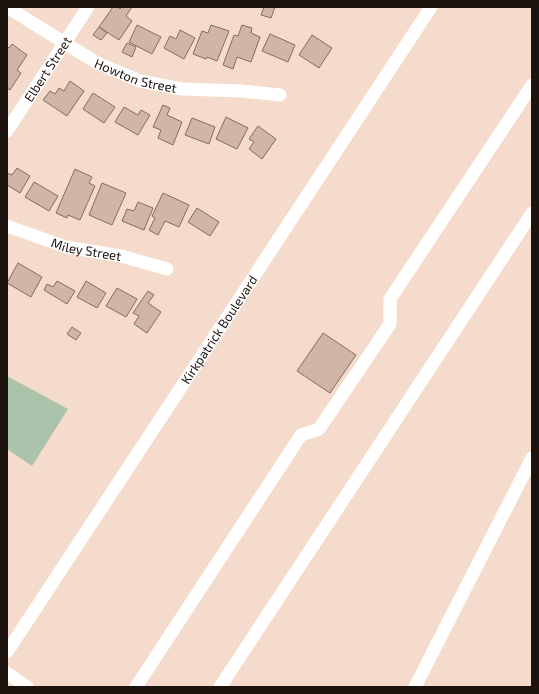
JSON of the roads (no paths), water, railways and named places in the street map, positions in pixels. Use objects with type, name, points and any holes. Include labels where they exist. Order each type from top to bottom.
[{"type":"street","name":"Howton Street","points":[[7,7],[64,44],[97,63],[140,80],[182,89],[242,91],[280,95]]},
{"type":"street","name":"Elbert Street","points":[[7,131],[88,7]]},
{"type":"street","name":"Kirkpatrick Boulevard","points":[[7,652],[431,7]]},
{"type":"street","points":[[136,687],[301,435],[319,429],[390,324],[390,299],[532,85]]},
{"type":"street","points":[[220,687],[532,213]]},
{"type":"street","name":"Miley Street","points":[[7,226],[66,247],[121,256],[167,268]]},
{"type":"street","points":[[415,687],[532,458]]},
{"type":"street","points":[[7,673],[27,687]]}]
